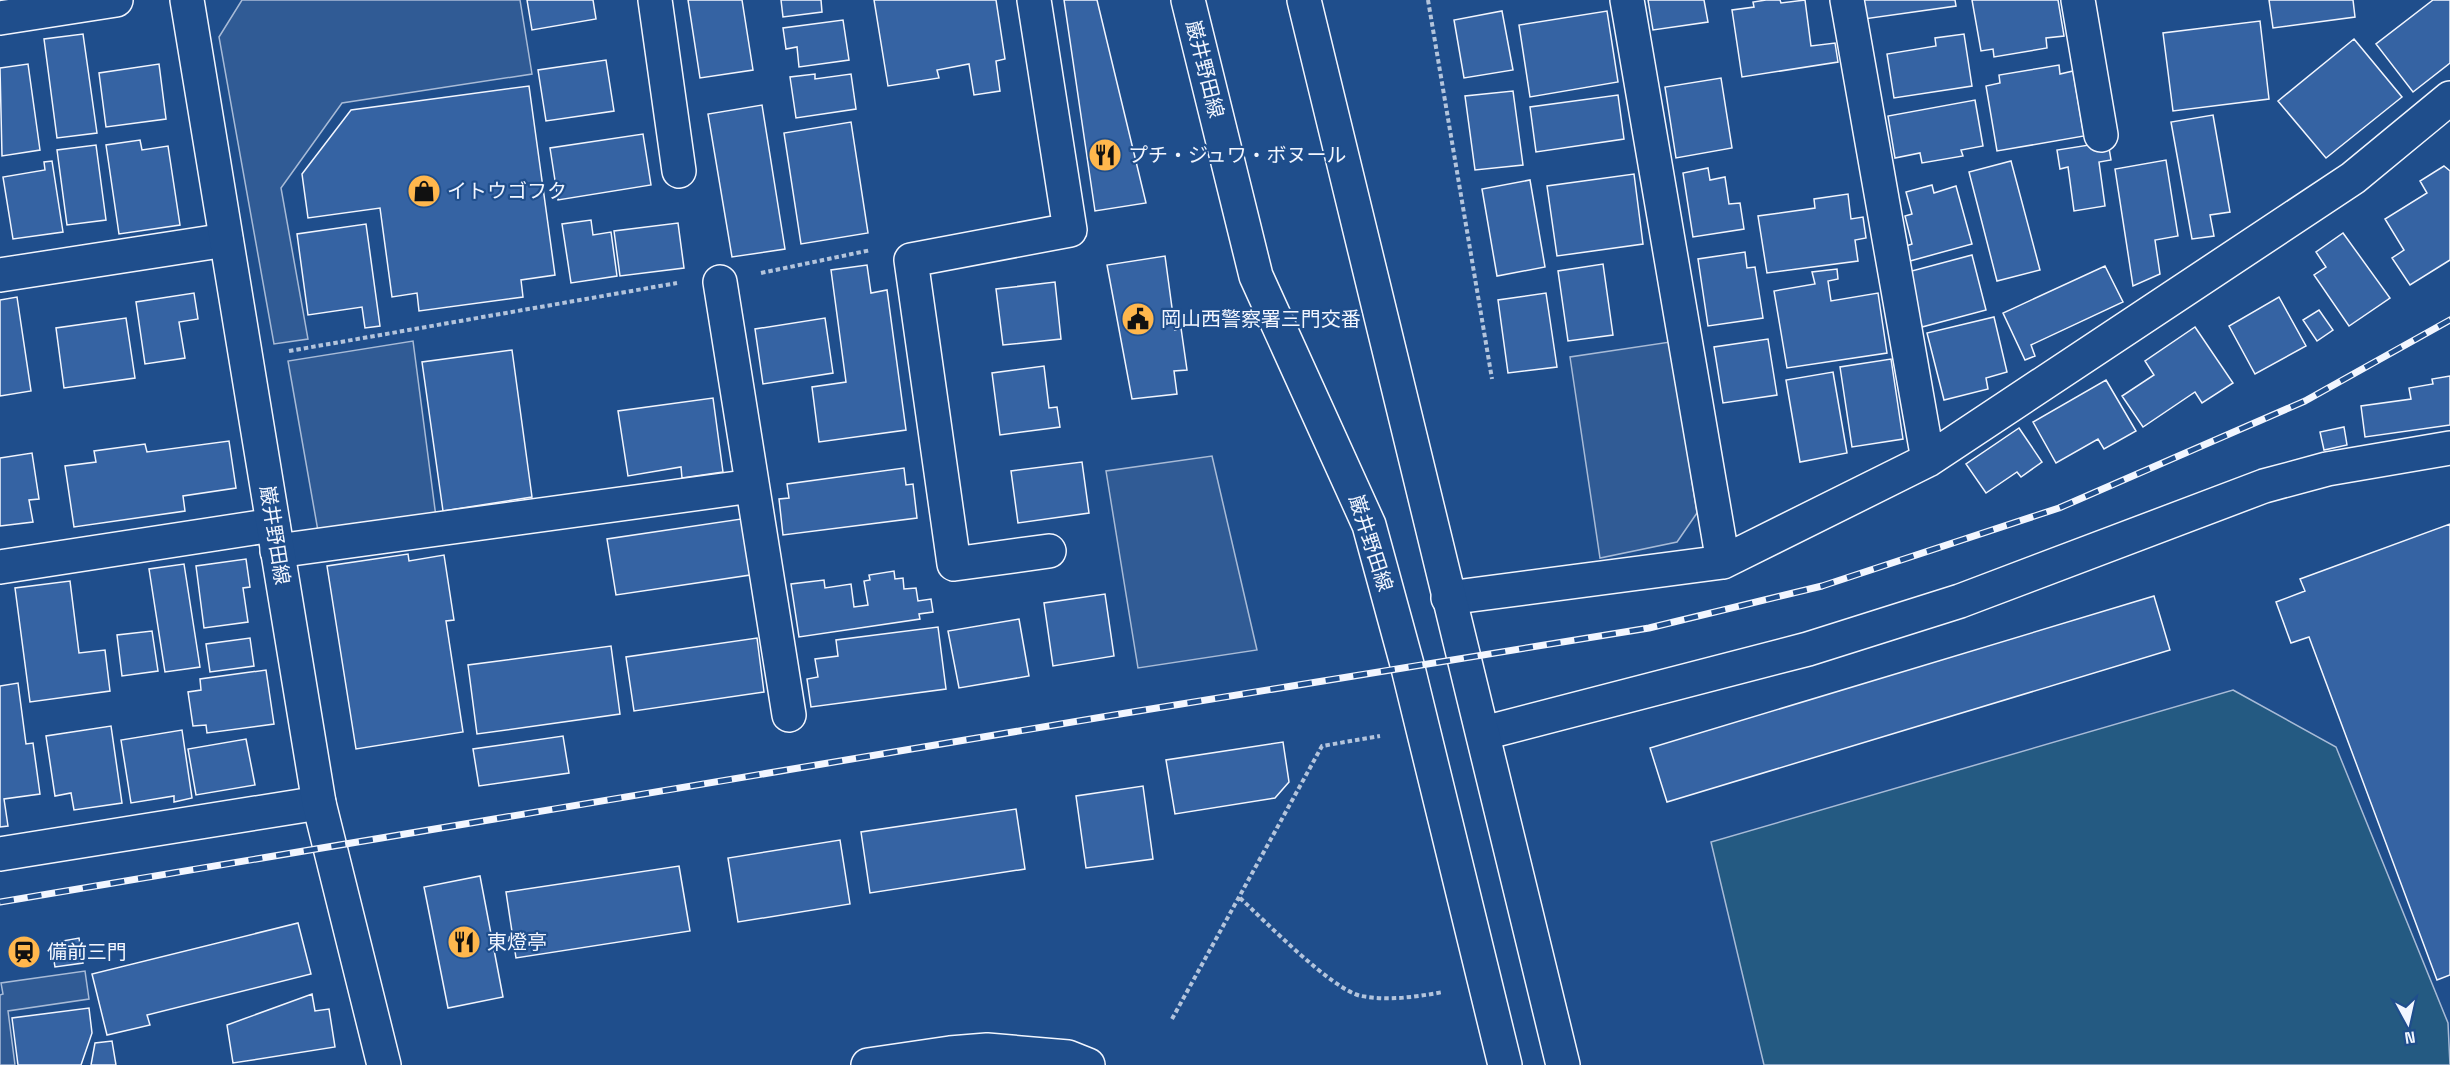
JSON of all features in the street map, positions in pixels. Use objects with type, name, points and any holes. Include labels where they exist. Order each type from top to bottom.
[{"type":"main road","points":[[0,18],[116,0]]},
{"type":"main road","name":"巌井野田線","points":[[187,0],[319,803],[384,1065]]},
{"type":"main road","points":[[655,0],[679,171]]},
{"type":"main road","points":[[1034,0],[1071,230],[911,260],[954,564],[1049,551]]},
{"type":"main road","name":"巌井野田線","points":[[1188,0],[1256,276],[1369,525],[1408,668],[1505,1065]]},
{"type":"main road","points":[[1304,0],[1563,1065]]},
{"type":"main road","points":[[1627,0],[1723,562]]},
{"type":"main road","points":[[1847,0],[1928,460]]},
{"type":"main road","points":[[2078,0],[2101,135]]},
{"type":"main road","points":[[1448,598],[1723,562],[1928,460],[2353,178],[2450,98]]},
{"type":"main road","points":[[0,275],[226,240]]},
{"type":"main road","points":[[720,282],[789,715]]},
{"type":"main road","points":[[1484,733],[1797,652],[1938,608],[2264,486],[2327,469],[2450,448]]},
{"type":"main road","points":[[0,567],[752,486]]},
{"type":"main road","points":[[0,854],[319,803]]},
{"type":"main road","points":[[868,1065],[950,1059],[987,1050],[1068,1057],[1088,1065]]},
{"type":"path","points":[[1428,0],[1491,379]]},
{"type":"path","points":[[245,358],[704,279],[720,282],[885,247],[911,260]]},
{"type":"path","points":[[1172,1019],[1322,746],[1388,734]]},
{"type":"path","points":[[1240,898],[1321,972],[1359,995],[1400,999],[1446,991]]},
{"type":"shaded area","points":[[242,0],[520,0],[532,74],[342,103],[281,188],[308,339],[274,344],[219,37]]},
{"type":"shaded area","points":[[413,341],[436,517],[318,531],[288,361]]},
{"type":"shaded area","points":[[1670,342],[1697,513],[1677,542],[1600,558],[1570,357]]},
{"type":"shaded area","points":[[1212,456],[1257,650],[1138,668],[1106,471]]},
{"type":"shaded area","points":[[2233,690],[2336,747],[2448,1023],[2450,1065],[1764,1065],[1711,842]]},
{"type":"shaded area","points":[[85,971],[89,999],[8,1011],[15,1065],[0,1065],[0,995],[3,994],[1,983]]},
{"type":"building","points":[[527,0],[593,0],[596,19],[532,30]]},
{"type":"building","points":[[688,0],[742,0],[753,70],[700,78]]},
{"type":"building","points":[[781,0],[821,0],[822,12],[783,17]]},
{"type":"building","points":[[874,0],[996,0],[1005,59],[996,61],[1000,91],[974,95],[969,64],[937,70],[939,78],[888,86]]},
{"type":"building","points":[[1064,0],[1097,0],[1146,203],[1095,211]]},
{"type":"building","points":[[1648,0],[1704,0],[1708,22],[1653,30]]},
{"type":"building","points":[[1780,0],[1781,3],[1805,0],[1811,46],[1835,43],[1838,62],[1742,77],[1732,10],[1754,7],[1753,2]]},
{"type":"building","points":[[1861,0],[1955,0],[1956,6],[1864,19]]},
{"type":"building","points":[[1972,0],[2058,0],[2064,36],[2046,38],[2047,48],[1994,57],[1993,49],[1981,51]]},
{"type":"building","points":[[2269,0],[2353,0],[2355,17],[2273,28]]},
{"type":"building","points":[[2433,0],[2450,0],[2450,63],[2413,92],[2376,44]]},
{"type":"building","points":[[1502,11],[1513,70],[1464,78],[1454,20]]},
{"type":"building","points":[[1607,11],[1618,82],[1530,97],[1519,25]]},
{"type":"building","points":[[843,20],[849,60],[799,67],[797,47],[786,49],[783,28]]},
{"type":"building","points":[[2260,21],[2269,99],[2173,111],[2163,33]]},
{"type":"building","points":[[83,34],[97,133],[57,138],[44,39]]},
{"type":"building","points":[[1964,34],[1972,86],[1894,98],[1887,54],[1936,46],[1935,38]]},
{"type":"building","points":[[2354,39],[2402,97],[2326,158],[2278,101]]},
{"type":"building","points":[[606,60],[614,111],[546,121],[538,70]]},
{"type":"building","points":[[28,64],[40,150],[2,156],[0,68]]},
{"type":"building","points":[[159,64],[166,119],[106,127],[99,73]]},
{"type":"building","points":[[2059,65],[2060,74],[2073,71],[2084,136],[1997,151],[1986,86],[2000,83],[1999,75]]},
{"type":"building","points":[[815,74],[815,79],[851,74],[856,109],[796,118],[790,77]]},
{"type":"building","points":[[1721,78],[1732,148],[1676,158],[1665,87]]},
{"type":"building","name":"イトウゴフク","points":[[529,86],[555,275],[521,280],[523,297],[419,311],[417,293],[392,297],[380,208],[308,218],[302,174],[351,110]]},
{"type":"building","points":[[1513,91],[1523,165],[1475,170],[1465,96]]},
{"type":"building","points":[[1618,95],[1624,139],[1536,152],[1530,107]]},
{"type":"building","points":[[1975,100],[1983,146],[1961,150],[1963,156],[1922,163],[1920,153],[1895,158],[1888,116]]},
{"type":"building","points":[[762,105],[785,249],[732,257],[708,114]]},
{"type":"building","points":[[2213,115],[2230,212],[2210,215],[2214,236],[2192,239],[2171,122]]},
{"type":"building","points":[[851,122],[868,233],[801,244],[784,133]]},
{"type":"building","points":[[643,134],[651,185],[558,200],[550,148]]},
{"type":"building","points":[[140,140],[142,150],[168,146],[180,225],[119,234],[106,145]]},
{"type":"building","points":[[2108,142],[2111,160],[2099,162],[2105,206],[2074,211],[2068,167],[2060,169],[2057,150]]},
{"type":"building","points":[[96,145],[106,220],[67,225],[57,150]]},
{"type":"building","points":[[2166,160],[2178,236],[2155,240],[2160,274],[2133,286],[2115,169]]},
{"type":"building","points":[[52,161],[63,232],[13,239],[3,177],[45,170],[44,162]]},
{"type":"building","points":[[2011,161],[2040,270],[1997,281],[1969,172]]},
{"type":"building","points":[[2444,166],[2450,171],[2450,260],[2410,285],[2392,258],[2404,250],[2385,219],[2427,193],[2420,181]]},
{"type":"building","points":[[1708,168],[1710,180],[1725,177],[1729,204],[1740,203],[1744,229],[1693,237],[1683,173]]},
{"type":"building","points":[[1634,174],[1643,244],[1557,256],[1547,186]]},
{"type":"building","points":[[1530,180],[1545,267],[1497,276],[1482,189]]},
{"type":"building","points":[[1932,185],[1934,193],[1956,186],[1972,244],[1910,261],[1906,246],[1912,244],[1905,216],[1912,214],[1906,192]]},
{"type":"building","points":[[1848,194],[1851,219],[1863,217],[1866,238],[1855,240],[1858,261],[1767,273],[1758,216],[1815,208],[1814,199]]},
{"type":"building","points":[[591,220],[593,235],[611,232],[617,276],[571,283],[562,224]]},
{"type":"building","points":[[678,223],[684,268],[620,276],[614,231]]},
{"type":"building","points":[[366,224],[380,326],[365,328],[362,307],[308,315],[297,234]]},
{"type":"building","points":[[2343,233],[2390,298],[2349,326],[2314,275],[2326,267],[2316,252]]},
{"type":"building","points":[[1745,252],[1747,268],[1755,267],[1763,318],[1708,326],[1698,259]]},
{"type":"building","points":[[1972,255],[1986,310],[1922,327],[1908,272]]},
{"type":"building","points":[[1165,256],[1175,330],[1181,328],[1187,370],[1174,371],[1177,394],[1132,399],[1107,265]]},
{"type":"building","points":[[1603,264],[1613,335],[1568,341],[1558,271]]},
{"type":"building","points":[[867,265],[871,293],[887,290],[906,430],[819,442],[812,387],[846,382],[831,270]]},
{"type":"building","points":[[2105,266],[2123,302],[2031,345],[2035,356],[2025,360],[2003,313]]},
{"type":"building","points":[[1837,269],[1838,279],[1828,281],[1831,301],[1878,293],[1887,353],[1787,368],[1774,291],[1815,284],[1812,272]]},
{"type":"building","points":[[1055,282],[1061,339],[1003,345],[996,289]]},
{"type":"building","points":[[194,293],[198,319],[179,322],[185,358],[145,364],[136,302]]},
{"type":"building","points":[[1546,293],[1557,367],[1508,373],[1498,300]]},
{"type":"building","points":[[17,297],[31,391],[0,396],[0,300]]},
{"type":"building","points":[[2279,297],[2306,346],[2255,374],[2229,326]]},
{"type":"building","points":[[2319,310],[2333,330],[2317,341],[2303,320]]},
{"type":"building","points":[[1994,317],[2007,372],[1986,378],[1988,389],[1944,400],[1927,333]]},
{"type":"building","points":[[126,318],[135,378],[64,388],[56,328]]},
{"type":"building","points":[[825,318],[833,373],[763,384],[755,329]]},
{"type":"building","points":[[2195,327],[2233,383],[2202,403],[2195,392],[2143,427],[2122,396],[2154,375],[2145,361]]},
{"type":"building","points":[[1768,339],[1777,395],[1723,403],[1714,347]]},
{"type":"building","points":[[512,350],[532,497],[443,511],[422,362]]},
{"type":"building","points":[[1891,359],[1903,439],[1852,447],[1840,367]]},
{"type":"building","points":[[1044,366],[1049,408],[1057,407],[1060,427],[1000,435],[992,373]]},
{"type":"building","points":[[1833,372],[1847,453],[1800,462],[1786,380]]},
{"type":"building","points":[[2450,376],[2450,425],[2365,437],[2361,406],[2411,399],[2409,388],[2433,384],[2432,379]]},
{"type":"building","points":[[2106,380],[2136,431],[2104,449],[2098,439],[2056,463],[2033,422]]},
{"type":"building","points":[[713,398],[723,472],[682,478],[681,467],[628,476],[618,411]]},
{"type":"building","points":[[2344,427],[2347,445],[2324,450],[2320,432]]},
{"type":"building","points":[[2019,428],[2042,462],[2021,477],[2017,472],[1986,493],[1966,464]]},
{"type":"building","points":[[229,441],[236,488],[183,496],[185,511],[74,527],[65,466],[96,462],[94,451],[145,444],[147,452]]},
{"type":"building","points":[[32,453],[39,499],[29,500],[33,522],[0,526],[0,458]]},
{"type":"building","points":[[1082,462],[1089,513],[1018,523],[1011,471]]},
{"type":"building","points":[[904,468],[906,485],[913,484],[917,518],[783,535],[779,499],[789,498],[787,484]]},
{"type":"building","points":[[741,519],[750,575],[616,595],[607,539]]},
{"type":"building","points":[[2450,524],[2450,975],[2437,980],[2309,637],[2291,643],[2276,602],[2305,591],[2300,579]]},
{"type":"building","points":[[408,554],[409,561],[444,555],[454,620],[446,621],[463,732],[356,749],[327,566]]},
{"type":"building","points":[[246,559],[250,587],[243,588],[248,622],[204,628],[196,566]]},
{"type":"building","points":[[184,564],[200,667],[165,672],[149,569]]},
{"type":"building","points":[[894,571],[895,579],[903,578],[904,589],[916,588],[918,601],[931,599],[933,612],[919,614],[920,619],[799,637],[791,584],[824,580],[825,588],[851,584],[854,607],[868,605],[864,581],[870,580],[869,575]]},
{"type":"building","points":[[70,581],[79,653],[105,650],[110,691],[30,702],[15,588]]},
{"type":"building","points":[[1105,594],[1114,656],[1053,666],[1044,603]]},
{"type":"building","points":[[2154,596],[2170,650],[1667,802],[1650,748]]},
{"type":"building","points":[[1019,619],[1029,676],[959,688],[948,631]]},
{"type":"building","points":[[938,627],[946,689],[811,707],[807,679],[818,677],[815,659],[838,656],[836,640]]},
{"type":"building","points":[[152,631],[158,671],[122,676],[117,635]]},
{"type":"building","points":[[250,638],[254,666],[210,672],[206,644]]},
{"type":"building","points":[[757,638],[764,692],[634,711],[626,657]]},
{"type":"building","points":[[611,646],[620,714],[477,734],[468,665]]},
{"type":"building","points":[[266,670],[274,724],[207,733],[206,725],[193,726],[188,692],[201,690],[200,679]]},
{"type":"building","points":[[18,683],[26,744],[33,743],[40,794],[4,799],[8,826],[0,827],[0,686]]},
{"type":"building","points":[[111,726],[122,803],[74,810],[71,793],[55,796],[46,736]]},
{"type":"building","points":[[182,730],[192,798],[174,802],[174,796],[131,803],[121,740]]},
{"type":"building","points":[[563,736],[569,773],[479,786],[473,749]]},
{"type":"building","points":[[246,739],[255,785],[196,795],[188,749]]},
{"type":"building","points":[[1283,742],[1289,782],[1275,798],[1175,814],[1166,760]]},
{"type":"building","points":[[1143,786],[1153,859],[1086,868],[1076,796]]},
{"type":"building","points":[[1016,809],[1025,869],[870,893],[861,832]]},
{"type":"building","points":[[840,840],[850,904],[738,922],[728,858]]},
{"type":"building","points":[[679,866],[690,931],[516,958],[506,892]]},
{"type":"building","name":"東燈亭","points":[[480,876],[503,997],[448,1008],[424,887]]},
{"type":"building","points":[[298,923],[311,974],[147,1015],[150,1025],[107,1035],[92,974]]},
{"type":"building","points":[[79,938],[83,963],[55,967],[51,943]]},
{"type":"building","points":[[312,994],[315,1011],[329,1009],[335,1047],[233,1063],[227,1025]]},
{"type":"building","points":[[89,1008],[92,1033],[81,1065],[18,1065],[12,1018]]},
{"type":"building","points":[[112,1041],[116,1065],[91,1065],[95,1043]]},
{"type":"railway","points":[[0,902],[1120,714],[1649,628],[1822,586],[2059,508],[2305,401],[2450,320]]},
{"type":"place","name":"プチ・ジュワ・ボヌール","points":[[1105,155]]},
{"type":"place","name":"イトウゴフク","points":[[424,191]]},
{"type":"place","name":"岡山西警察署三門交番","points":[[1138,319]]},
{"type":"place","name":"東燈亭","points":[[464,942]]},
{"type":"place","name":"備前三門","points":[[24,952]]}]
